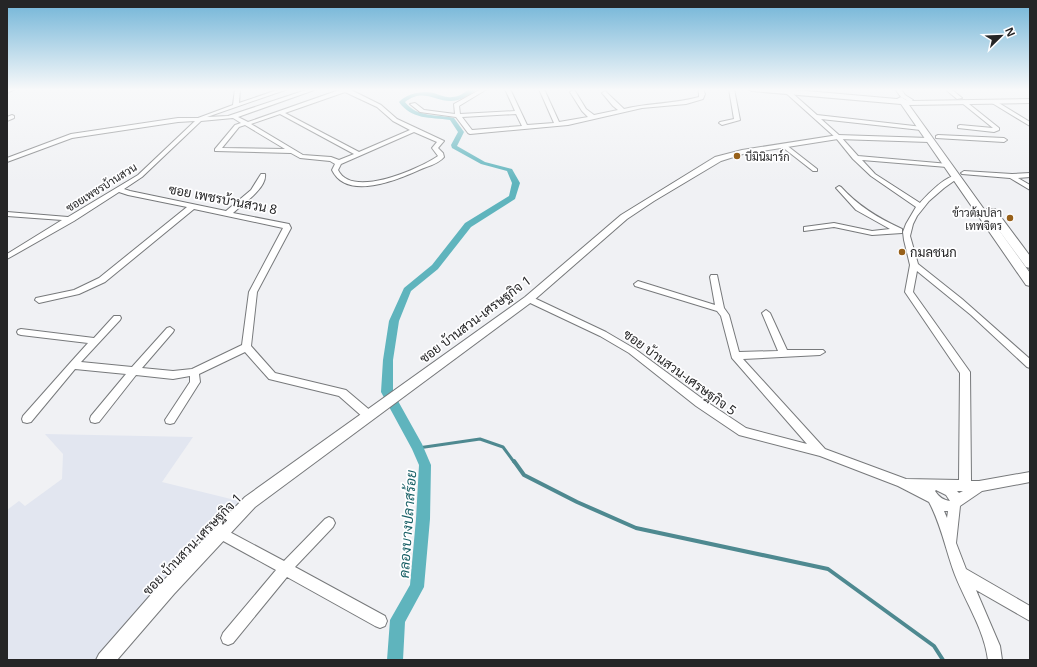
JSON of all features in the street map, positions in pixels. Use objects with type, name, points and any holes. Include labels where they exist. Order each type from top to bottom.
[{"type":"main road","points":[[917,120],[921,128],[933,139],[947,165],[960,175],[1030,282]]},
{"type":"main road","points":[[920,120],[960,175],[1030,264]]},
{"type":"street","points":[[7,160],[71,136],[157,123],[197,120]]},
{"type":"street","name":"ซอยเพชรบ้านสวน","points":[[7,257],[72,219],[150,168],[199,120]]},
{"type":"street","points":[[242,120],[302,157],[331,159],[338,163]]},
{"type":"street","points":[[256,120],[237,126],[217,150],[292,151]]},
{"type":"street","points":[[295,120],[359,154]]},
{"type":"street","points":[[395,120],[440,141],[435,148],[441,154],[440,158],[390,180],[369,184],[354,183],[342,180],[335,171],[338,163],[414,130]]},
{"type":"street","points":[[461,120],[470,132],[556,124],[576,120]]},
{"type":"street","points":[[522,120],[525,127]]},
{"type":"street","points":[[554,120],[556,124]]},
{"type":"street","points":[[722,123],[736,120]]},
{"type":"street","points":[[819,120],[838,137],[855,158],[873,176],[886,186],[919,206]]},
{"type":"street","points":[[846,120],[921,128]]},
{"type":"street","points":[[960,127],[996,129],[986,120]]},
{"type":"street","name":"ซอย บ้านสวน-เศรษฐกิจ 1","points":[[105,660],[168,588],[250,502],[529,299],[624,217],[651,198],[698,170],[729,155],[838,137],[933,139]]},
{"type":"street","points":[[933,139],[1004,140]]},
{"type":"street","points":[[783,145],[815,170]]},
{"type":"street","points":[[855,158],[947,165]]},
{"type":"street","points":[[228,213],[256,188],[262,181],[264,175]]},
{"type":"street","points":[[965,486],[966,391],[964,372],[909,292],[909,284],[914,265],[907,231],[919,206],[948,181],[960,175],[1030,175]]},
{"type":"street","points":[[1012,176],[1029,187]]},
{"type":"street","points":[[839,188],[853,205],[866,214],[907,235]]},
{"type":"street","name":"ซอย เพชรบ้านสวน 8","points":[[119,189],[128,193],[286,226],[287,228],[253,292],[246,347]]},
{"type":"street","points":[[39,300],[76,292],[102,280],[192,207]]},
{"type":"street","points":[[7,214],[72,219]]},
{"type":"street","points":[[807,229],[834,225],[872,233],[898,231]]},
{"type":"street","points":[[914,265],[940,284],[975,314],[1030,365]]},
{"type":"street","points":[[714,277],[720,309],[725,315],[735,356],[821,452]]},
{"type":"street","points":[[638,284],[720,309]]},
{"type":"street","name":"ซอย บ้านสวน-เศรษฐกิจ 5","points":[[529,299],[603,334],[632,351],[700,403],[743,432],[821,452],[902,482]]},
{"type":"street","points":[[766,313],[784,354]]},
{"type":"street","points":[[27,419],[73,365],[117,318]]},
{"type":"street","points":[[95,419],[133,372],[170,330]]},
{"type":"street","points":[[21,332],[96,341]]},
{"type":"street","points":[[73,365],[173,375],[194,372],[246,347],[272,376],[342,393],[368,415]]},
{"type":"street","points":[[735,356],[820,352]]},
{"type":"street","points":[[170,420],[194,382],[194,372]]},
{"type":"street","points":[[902,482],[979,486],[1030,477]]},
{"type":"street","points":[[902,482],[948,506],[955,503],[979,486]]},
{"type":"street","points":[[950,541],[955,503],[952,492],[937,485],[932,486],[929,491],[934,499],[961,574],[971,592],[993,646],[995,660]]},
{"type":"street","points":[[228,638],[285,569],[330,523]]},
{"type":"street","points":[[220,533],[380,621]]},
{"type":"street","points":[[961,574],[1030,614]]},
{"type":"shaded area","points":[[45,434],[193,437],[162,482],[247,503],[98,660],[7,660],[7,510],[19,501],[25,506],[62,479],[63,454]]},
{"type":"waterway","name":"คลองบางปลาสร้อย","points":[[395,660],[398,620],[417,587],[423,519],[425,465],[418,448],[387,392],[388,360],[394,321],[407,290],[435,267],[468,225],[512,197],[516,183],[510,170],[483,163],[454,147],[461,132],[453,120]]},
{"type":"waterway","points":[[418,448],[480,439],[503,447],[514,462]]},
{"type":"waterway","points":[[514,461],[524,475],[577,502],[636,528],[828,569],[934,646],[943,660]]},
{"type":"place","name":"บีมินิมาร์ก","points":[[737,156]]},
{"type":"place","name":"ข้าวต้มปลา เทพจิตร","points":[[1010,218]]},
{"type":"place","name":"กมลชนก","points":[[902,252]]}]
